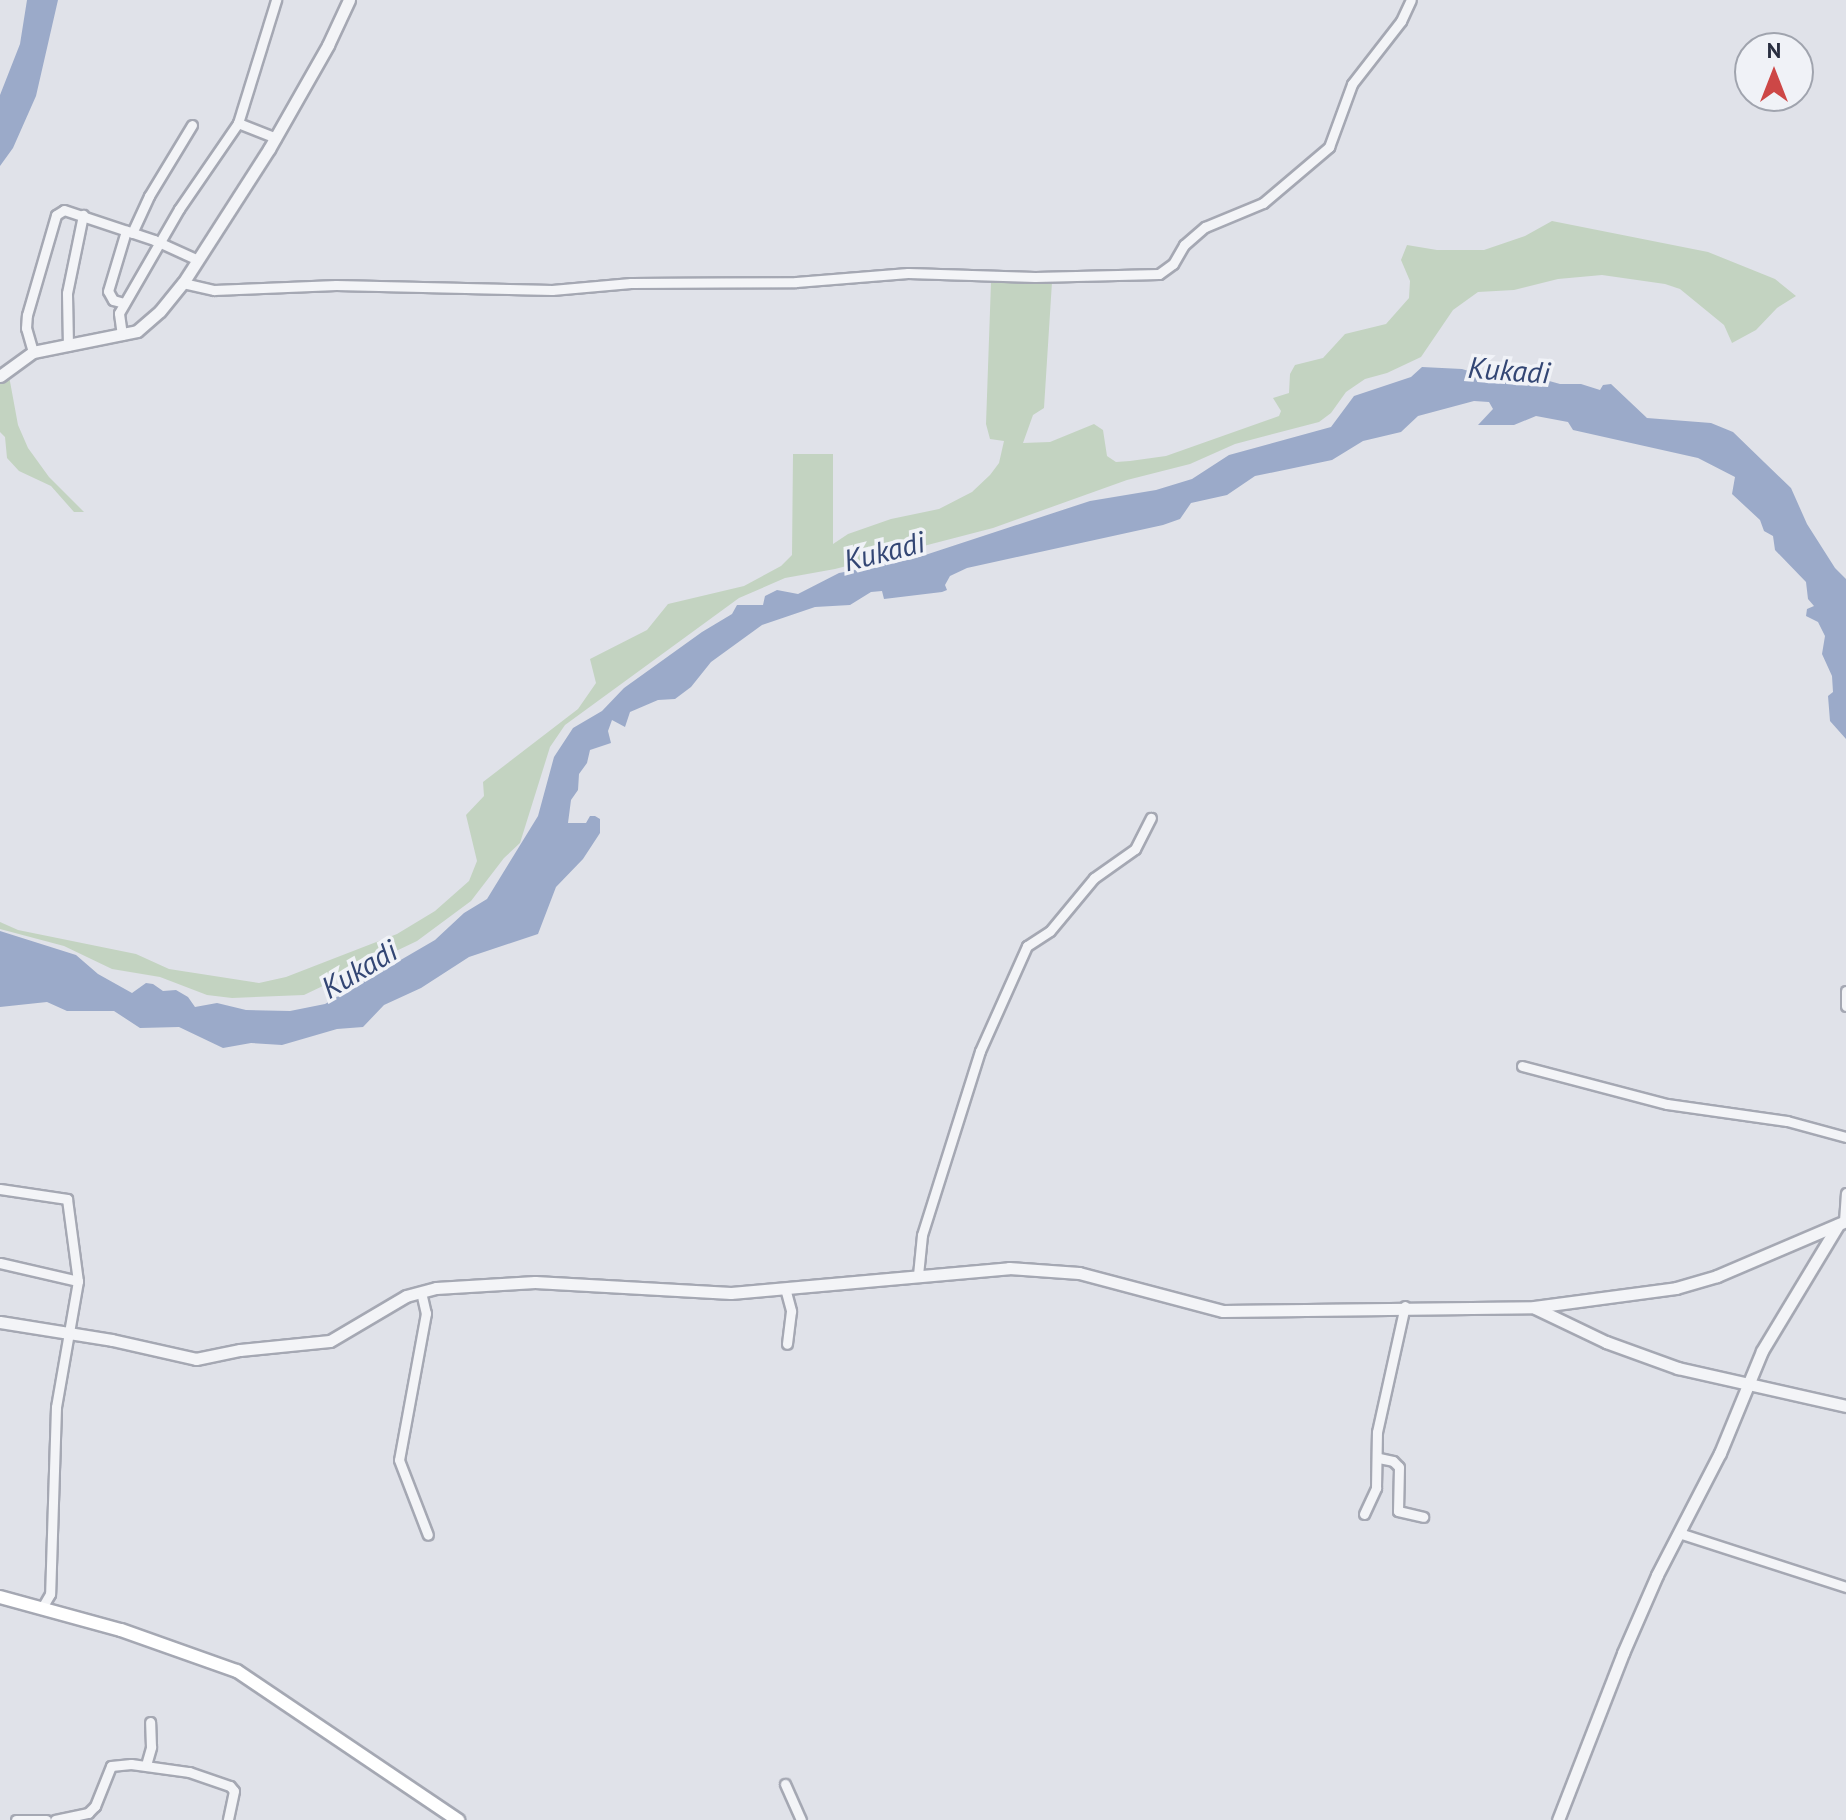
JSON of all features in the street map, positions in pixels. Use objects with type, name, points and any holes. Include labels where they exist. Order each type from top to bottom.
[{"type":"main road","points":[[0,1597],[199,1656],[237,1671],[458,1820]]},
{"type":"street","points":[[122,335],[119,313],[124,303],[238,123],[276,0]]},
{"type":"street","points":[[0,376],[33,352],[122,335],[143,326],[183,283],[276,138],[328,45],[349,0]]},
{"type":"street","points":[[183,283],[214,290],[336,285],[536,291],[631,283],[796,282],[908,273],[1035,277],[1159,274],[1173,264],[1184,245],[1205,227],[1263,203],[1329,147],[1352,84],[1401,21],[1411,0]]},
{"type":"street","points":[[238,123],[276,138]]},
{"type":"street","points":[[124,303],[113,300],[108,291],[129,232],[192,125]]},
{"type":"street","points":[[33,352],[26,328],[27,315],[56,215],[64,210],[160,243],[198,260]]},
{"type":"street","points":[[68,346],[67,293],[83,215]]},
{"type":"street","points":[[918,1275],[922,1235],[980,1051],[1027,946],[1050,931],[1094,878],[1135,849],[1151,818]]},
{"type":"street","points":[[1846,991],[1846,1006]]},
{"type":"street","points":[[1522,1066],[1667,1104],[1787,1121],[1846,1137]]},
{"type":"street","points":[[0,1189],[67,1199],[78,1281],[56,1407],[50,1594],[42,1608]]},
{"type":"street","points":[[1558,1820],[1612,1677],[1720,1453],[1746,1385],[1775,1327],[1843,1222],[1846,1193]]},
{"type":"street","points":[[0,1322],[196,1359],[240,1350],[330,1341],[406,1296],[473,1285],[535,1282],[693,1293],[1009,1268],[1079,1273],[1223,1311],[1405,1306],[1534,1307],[1676,1288],[1717,1276],[1843,1222]]},
{"type":"street","points":[[0,1263],[78,1281]]},
{"type":"street","points":[[785,1288],[791,1311],[787,1344]]},
{"type":"street","points":[[421,1292],[426,1313],[399,1460],[413,1489],[428,1535]]},
{"type":"street","points":[[1364,1514],[1376,1488],[1379,1458],[1377,1432],[1405,1306]]},
{"type":"street","points":[[1534,1307],[1637,1355],[1746,1385],[1846,1406]]},
{"type":"street","points":[[1379,1458],[1393,1461],[1399,1467],[1398,1511],[1423,1517]]},
{"type":"street","points":[[1679,1533],[1846,1587]]},
{"type":"street","points":[[146,1765],[151,1747],[150,1722]]},
{"type":"street","points":[[55,1820],[88,1813],[95,1806],[111,1766],[146,1765],[189,1772],[230,1786],[234,1791],[228,1820]]},
{"type":"street","points":[[785,1784],[801,1820]]},
{"type":"street","points":[[16,1820],[46,1820]]},
{"type":"green space","points":[[1552,221],[1708,252],[1775,279],[1796,296],[1777,308],[1756,330],[1732,343],[1724,325],[1680,289],[1665,284],[1602,275],[1558,279],[1514,290],[1478,292],[1453,310],[1421,357],[1387,373],[1365,379],[1346,392],[1331,413],[1319,422],[1235,444],[1190,464],[1127,480],[993,528],[835,569],[785,578],[739,598],[565,725],[550,747],[520,843],[504,858],[471,901],[417,941],[304,995],[232,998],[207,995],[160,977],[112,969],[64,946],[0,929],[0,922],[18,930],[136,954],[169,969],[259,983],[286,977],[397,934],[435,911],[469,881],[477,861],[466,815],[484,796],[483,782],[578,709],[596,683],[590,659],[647,630],[668,604],[744,586],[781,566],[792,555],[793,454],[833,454],[833,544],[848,534],[891,519],[939,509],[972,492],[990,475],[999,463],[1004,441],[990,439],[986,424],[991,282],[1052,282],[1044,408],[1033,415],[1023,443],[1050,442],[1094,424],[1103,430],[1107,456],[1116,462],[1130,461],[1166,456],[1279,416],[1281,411],[1273,398],[1289,393],[1290,374],[1295,365],[1323,358],[1345,334],[1386,324],[1409,298],[1410,281],[1401,260],[1407,245],[1437,250],[1484,250],[1525,236]]},
{"type":"green space","points":[[9,376],[18,425],[28,448],[49,477],[84,512],[74,512],[51,486],[19,471],[7,458],[5,437],[0,432],[0,383]]},
{"type":"water","points":[[27,0],[58,0],[36,96],[13,148],[0,166],[0,95],[20,44]]},
{"type":"water","points":[[1422,367],[1462,369],[1511,384],[1527,384],[1535,377],[1600,390],[1603,385],[1611,384],[1647,418],[1711,423],[1733,432],[1791,488],[1807,524],[1835,568],[1846,579],[1846,739],[1830,721],[1828,696],[1833,692],[1832,676],[1822,654],[1825,636],[1818,622],[1806,616],[1807,609],[1814,606],[1808,599],[1806,582],[1775,550],[1773,536],[1764,531],[1760,520],[1732,494],[1735,477],[1698,458],[1573,430],[1568,422],[1536,416],[1514,425],[1478,425],[1493,409],[1489,402],[1474,401],[1418,416],[1401,432],[1363,441],[1332,460],[1255,476],[1227,495],[1191,503],[1180,519],[1163,525],[967,568],[950,576],[945,585],[947,590],[942,592],[884,599],[882,591],[871,592],[850,605],[815,607],[762,625],[711,662],[691,687],[675,699],[658,700],[630,712],[625,727],[612,720],[608,731],[611,743],[590,750],[587,763],[579,774],[578,790],[571,800],[568,823],[586,823],[590,816],[595,816],[600,819],[600,833],[583,859],[556,887],[538,934],[469,957],[421,988],[384,1005],[363,1027],[337,1029],[282,1045],[251,1043],[223,1048],[179,1027],[140,1028],[114,1011],[67,1011],[47,1002],[0,1007],[0,931],[76,955],[98,974],[132,993],[146,983],[163,991],[176,990],[188,997],[195,1007],[217,1003],[246,1010],[290,1011],[325,1004],[435,940],[464,913],[487,899],[538,816],[554,757],[573,728],[602,711],[624,688],[732,614],[737,605],[763,605],[765,596],[777,590],[798,594],[839,573],[913,559],[1090,501],[1156,490],[1192,479],[1229,455],[1331,427],[1354,396],[1411,377]]},
{"type":"water label","name":"Kukadi","points":[[1509,370]]},
{"type":"water label","name":"Kukadi","points":[[884,551]]},
{"type":"water label","name":"Kukadi","points":[[359,969]]}]
